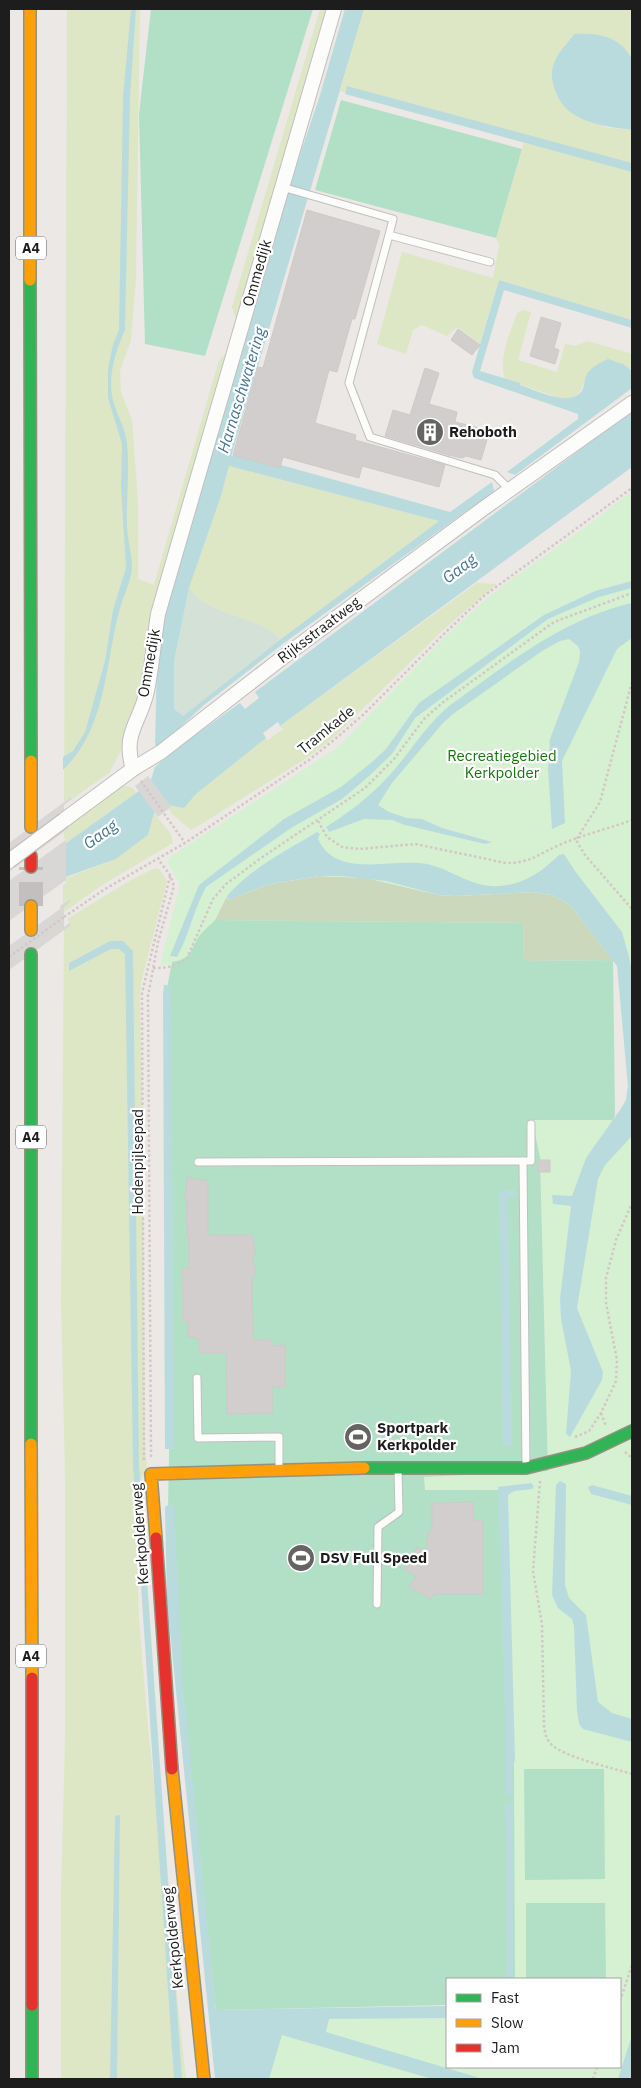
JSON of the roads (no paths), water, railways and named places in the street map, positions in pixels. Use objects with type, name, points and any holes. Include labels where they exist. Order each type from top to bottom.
[{"type":"main road","name":"A4","points":[[31,9],[31,827]]},
{"type":"main road","points":[[31,906],[31,930]]},
{"type":"main road","name":"A4","points":[[31,954],[32,2079]]},
{"type":"main road","name":"Kerkpolderweg","points":[[204,2079],[174,1802],[151,1472],[526,1468],[586,1453],[632,1431]]},
{"type":"street","name":"Ommedijk","points":[[133,769],[128,750],[129,739],[146,693],[158,614],[285,188],[334,9]]},
{"type":"street","name":"Rijksstraatweg","points":[[9,860],[133,769],[161,752],[282,658],[510,490],[632,403]]},
{"type":"lane","points":[[285,188],[393,219],[348,382],[370,436],[495,475],[510,490]]},
{"type":"lane","points":[[389,235],[490,262]]},
{"type":"lane","points":[[198,1162],[531,1161],[531,1124]]},
{"type":"lane","points":[[522,1161],[526,1468]]},
{"type":"lane","points":[[197,1378],[198,1438],[278,1436],[278,1472]]},
{"type":"lane","points":[[377,1604],[378,1528],[399,1512],[398,1468]]},
{"type":"water","points":[[131,9],[136,9],[130,97],[125,330],[118,346],[112,373],[111,391],[127,443],[127,527],[132,568],[119,612],[102,696],[96,716],[88,736],[77,754],[63,770],[63,757],[73,751],[85,732],[105,661],[113,610],[126,568],[121,487],[122,444],[108,398],[108,369],[113,344],[119,330],[123,97]]},
{"type":"water","points":[[345,9],[364,9],[231,457],[233,455],[280,468],[281,465],[450,512],[492,482],[494,491],[284,643],[204,705],[175,732],[184,743],[240,703],[245,709],[259,698],[255,692],[632,411],[632,467],[280,726],[278,722],[263,733],[266,738],[196,794],[184,808],[168,805],[154,813],[148,835],[116,859],[68,876],[9,919],[9,884],[150,783],[155,767],[166,757],[155,745],[157,661],[162,616],[291,182],[320,95]],"holes":[[[229,466],[439,521],[281,639],[183,716],[174,709],[174,662],[189,588],[221,496]]]},
{"type":"water","points":[[574,34],[600,35],[615,41],[627,51],[632,59],[632,130],[588,121],[569,111],[562,103],[553,85],[552,71],[558,55]]},
{"type":"water","points":[[347,86],[632,163],[632,172],[345,94]]},
{"type":"water","points":[[499,280],[632,320],[632,328],[504,290],[480,371],[520,383],[520,385],[543,394],[569,398],[576,396],[582,391],[585,378],[590,370],[608,359],[623,364],[632,371],[632,388],[515,475],[507,472],[578,419],[578,414],[474,378],[472,372]]},
{"type":"water","points":[[632,581],[632,588],[599,597],[548,619],[415,718],[392,754],[342,799],[291,828],[206,887],[177,957],[170,956],[199,885],[284,819],[341,787],[372,762],[386,749],[419,703],[544,615],[595,591]]},
{"type":"water","points":[[632,603],[632,638],[617,649],[562,761],[565,823],[552,829],[548,769],[550,739],[579,662],[580,651],[578,646],[569,639],[560,641],[542,651],[453,714],[443,723],[392,783],[378,805],[389,812],[407,818],[422,819],[442,828],[492,842],[485,844],[405,825],[392,820],[364,819],[329,832],[326,827],[358,805],[379,786],[432,723],[449,706],[513,660],[558,632],[606,610]]},
{"type":"water","points":[[317,832],[320,834],[318,839],[327,852],[339,860],[368,864],[417,863],[431,865],[472,882],[490,886],[509,885],[525,880],[546,867],[559,855],[564,854],[622,932],[632,971],[632,1136],[605,1165],[598,1179],[577,1308],[603,1372],[602,1380],[570,1437],[566,1434],[571,1371],[561,1319],[560,1299],[571,1206],[553,1204],[552,1195],[572,1196],[586,1158],[626,1100],[628,1086],[617,966],[570,905],[552,895],[532,892],[455,896],[439,895],[386,881],[341,876],[319,876],[270,884],[228,900],[227,896],[236,886],[258,868]]},
{"type":"water","points":[[110,941],[123,941],[133,951],[139,1465],[182,2079],[174,2079],[133,1466],[125,954],[119,949],[111,949],[69,971],[69,963]]},
{"type":"water","points":[[164,985],[167,985],[171,993],[174,1449],[165,1449]]},
{"type":"water","points":[[515,1190],[516,1197],[508,1198],[512,1445],[503,1446],[499,1191]]},
{"type":"water","points":[[560,1481],[566,1484],[565,1585],[569,1598],[586,1615],[598,1702],[612,1713],[632,1719],[632,1742],[583,1729],[579,1724],[574,1626],[572,1619],[558,1608],[552,1595],[556,1485]]},
{"type":"water","points":[[531,1483],[534,1486],[532,1489],[514,1491],[508,1495],[515,1760],[512,1769],[513,1795],[505,1795],[505,1711],[498,1487]]},
{"type":"water","points":[[592,1485],[632,1496],[632,1505],[591,1494],[588,1487]]},
{"type":"water","points":[[170,1504],[174,1506],[183,1686],[216,2010],[446,2006],[446,2018],[329,2019],[326,2032],[483,2079],[432,2079],[282,2035],[269,2079],[215,2079],[167,1601],[165,1507]]},
{"type":"water","points":[[513,1801],[513,1978],[507,1978],[505,1802]]},
{"type":"water","points":[[120,1815],[117,2079],[110,2079],[115,1816]]},
{"type":"water","points":[[632,2035],[632,2079],[618,2079]]},
{"type":"tunnel","points":[[31,867],[31,906]]},
{"type":"place","name":"Rehoboth","points":[[430,432]]},
{"type":"place","name":"Sportpark Kerkpolder","points":[[358,1437]]},
{"type":"place","name":"DSV Full Speed","points":[[301,1558]]},
{"type":"water label","name":"Harnaschwatering","points":[[241,390]]},
{"type":"water label","name":"Gaag","points":[[459,568]]},
{"type":"water label","name":"Gaag","points":[[100,834]]},
{"type":"park label","name":"Recreatiegebied Kerkpolder","points":[[502,764]]}]
